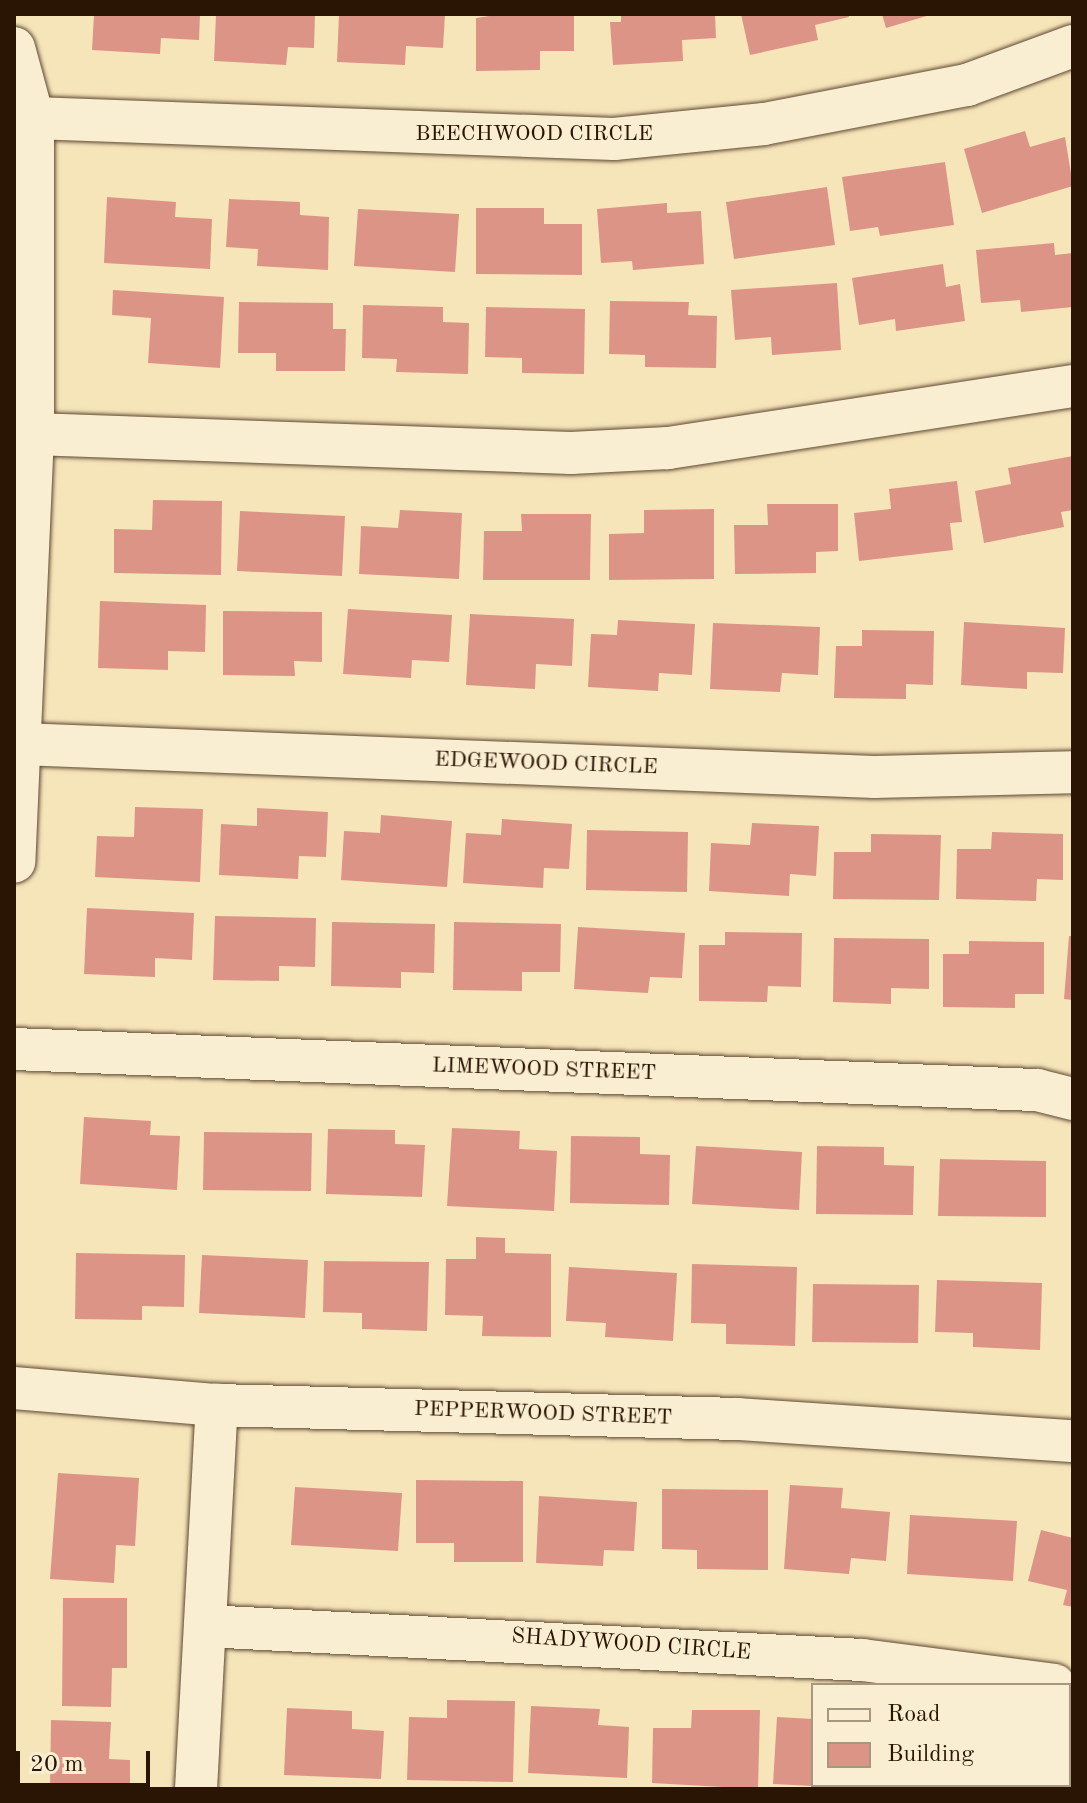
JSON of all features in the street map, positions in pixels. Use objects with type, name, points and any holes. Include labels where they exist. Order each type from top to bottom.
[{"type":"street","name":"BEECHWOOD CIRCLE","points":[[33,118],[614,139],[764,124],[967,85],[1073,46]]},
{"type":"street","points":[[14,48],[33,118],[33,434],[14,862]]},
{"type":"street","points":[[33,434],[571,453],[668,448],[1073,386]]},
{"type":"street","name":"EDGEWOOD CIRCLE","points":[[20,744],[874,777],[1073,772]]},
{"type":"street","name":"LIMEWOOD STREET","points":[[14,1049],[1037,1090],[1073,1099]]},
{"type":"street","name":"PEPPERWOOD STREET","points":[[14,1388],[217,1405],[738,1419],[1073,1441]]},
{"type":"street","points":[[196,1789],[217,1405]]},
{"type":"street","name":"SHADYWOOD CIRCLE","points":[[205,1626],[862,1660],[1039,1683]]},
{"type":"building","points":[[94,14],[200,14],[199,40],[161,38],[160,54],[92,50]]},
{"type":"building","points":[[216,14],[315,14],[314,48],[288,47],[286,65],[214,61]]},
{"type":"building","points":[[339,14],[445,14],[443,48],[406,46],[405,65],[337,62]]},
{"type":"building","points":[[503,14],[574,14],[574,51],[540,51],[540,70],[476,71],[476,18]]},
{"type":"building","points":[[621,14],[715,14],[716,38],[682,40],[683,61],[613,65],[610,22],[621,22]]},
{"type":"building","points":[[741,14],[848,14],[849,17],[815,25],[818,40],[750,55]]},
{"type":"building","points":[[882,14],[930,14],[930,15],[886,28]]},
{"type":"building","points":[[1025,131],[1030,147],[1065,137],[1073,186],[982,213],[964,149]]},
{"type":"building","points":[[945,162],[954,225],[880,236],[878,227],[850,231],[842,177]]},
{"type":"building","points":[[827,187],[835,245],[734,259],[726,202]]},
{"type":"building","points":[[107,197],[176,202],[175,217],[212,219],[210,269],[104,263]]},
{"type":"building","points":[[229,199],[300,202],[300,215],[329,217],[328,270],[257,266],[258,249],[226,247]]},
{"type":"building","points":[[667,203],[667,213],[701,211],[704,264],[633,270],[632,261],[601,263],[597,209]]},
{"type":"building","points":[[476,208],[544,208],[544,224],[582,224],[582,275],[476,274]]},
{"type":"building","points":[[358,209],[459,214],[455,272],[354,266]]},
{"type":"building","points":[[1054,243],[1055,255],[1073,253],[1073,307],[1021,312],[1020,300],[981,303],[976,250]]},
{"type":"building","points":[[943,264],[946,287],[960,284],[965,321],[896,331],[895,319],[859,325],[852,278]]},
{"type":"building","points":[[837,283],[841,350],[772,355],[771,337],[735,340],[731,290]]},
{"type":"building","points":[[113,290],[224,297],[220,368],[148,363],[151,318],[112,315]]},
{"type":"building","points":[[610,301],[689,302],[688,315],[717,316],[716,368],[645,367],[645,355],[609,354]]},
{"type":"building","points":[[239,302],[333,303],[333,329],[346,329],[345,371],[276,371],[276,353],[238,353]]},
{"type":"building","points":[[363,305],[443,307],[443,322],[469,323],[468,374],[396,372],[397,359],[362,358]]},
{"type":"building","points":[[486,307],[585,309],[584,374],[522,373],[522,358],[485,357]]},
{"type":"building","points":[[1073,456],[1073,510],[1061,512],[1064,527],[984,543],[975,491],[1011,484],[1008,468]]},
{"type":"building","points":[[957,481],[962,522],[950,523],[953,550],[859,561],[854,513],[891,509],[889,489]]},
{"type":"building","points":[[153,500],[222,501],[221,575],[114,573],[114,529],[152,530]]},
{"type":"building","points":[[767,504],[838,504],[838,551],[816,552],[816,573],[735,574],[734,525],[768,525]]},
{"type":"building","points":[[714,509],[714,579],[609,580],[609,534],[644,533],[644,510]]},
{"type":"building","points":[[400,510],[462,513],[459,579],[359,574],[361,526],[398,528]]},
{"type":"building","points":[[240,511],[345,516],[342,576],[237,571]]},
{"type":"building","points":[[521,514],[591,514],[590,580],[483,580],[484,531],[522,531]]},
{"type":"building","points":[[100,601],[206,605],[205,652],[168,651],[168,670],[98,668]]},
{"type":"building","points":[[348,609],[452,615],[449,662],[412,660],[411,678],[343,674]]},
{"type":"building","points":[[223,611],[322,612],[322,662],[294,661],[295,676],[223,675]]},
{"type":"building","points":[[470,614],[574,619],[572,666],[536,664],[535,689],[466,685]]},
{"type":"building","points":[[618,620],[695,624],[692,675],[659,673],[658,691],[588,687],[591,634],[617,635]]},
{"type":"building","points":[[964,622],[1065,628],[1063,673],[1027,672],[1027,689],[961,685]]},
{"type":"building","points":[[713,623],[820,627],[818,675],[782,673],[780,692],[710,689]]},
{"type":"building","points":[[862,630],[934,631],[933,685],[906,684],[906,699],[834,698],[836,646],[862,646]]},
{"type":"building","points":[[135,807],[203,809],[200,882],[95,877],[97,836],[134,837]]},
{"type":"building","points":[[257,808],[328,812],[326,857],[299,856],[298,879],[219,875],[221,824],[257,826]]},
{"type":"building","points":[[381,815],[452,821],[447,887],[341,880],[344,831],[380,833]]},
{"type":"building","points":[[502,819],[572,824],[569,869],[544,868],[543,888],[463,883],[466,833],[501,835]]},
{"type":"building","points":[[752,823],[819,826],[816,876],[790,874],[789,896],[709,891],[711,843],[750,845]]},
{"type":"building","points":[[587,830],[688,832],[687,892],[586,890]]},
{"type":"building","points":[[992,832],[1063,834],[1063,880],[1037,879],[1036,901],[956,899],[957,849],[991,849]]},
{"type":"building","points":[[871,834],[941,835],[939,900],[833,899],[834,852],[871,852]]},
{"type":"building","points":[[87,908],[194,913],[192,960],[155,958],[155,977],[84,974]]},
{"type":"building","points":[[215,916],[316,918],[315,967],[279,966],[279,981],[213,980]]},
{"type":"building","points":[[332,922],[435,924],[434,973],[401,972],[401,988],[331,986]]},
{"type":"building","points":[[454,922],[561,924],[560,972],[522,972],[522,991],[453,990]]},
{"type":"building","points":[[578,927],[685,933],[682,978],[650,977],[648,993],[574,989]]},
{"type":"building","points":[[725,932],[802,933],[801,987],[768,986],[767,1002],[699,1001],[699,945],[725,945]]},
{"type":"building","points":[[1069,936],[1073,936],[1073,1000],[1064,999]]},
{"type":"building","points":[[834,938],[929,939],[929,989],[891,988],[891,1004],[833,1002]]},
{"type":"building","points":[[969,941],[1044,942],[1044,994],[1015,994],[1015,1008],[943,1007],[943,954],[969,954]]},
{"type":"building","points":[[84,1117],[151,1121],[150,1135],[180,1136],[177,1190],[80,1184]]},
{"type":"building","points":[[452,1128],[520,1131],[519,1149],[557,1151],[554,1211],[447,1206]]},
{"type":"building","points":[[328,1129],[395,1130],[395,1144],[425,1145],[422,1197],[326,1194]]},
{"type":"building","points":[[204,1132],[312,1133],[311,1191],[203,1190]]},
{"type":"building","points":[[571,1136],[640,1137],[640,1154],[670,1155],[669,1205],[570,1203]]},
{"type":"building","points":[[696,1146],[802,1152],[799,1210],[692,1204]]},
{"type":"building","points":[[817,1146],[884,1147],[884,1165],[914,1166],[913,1215],[816,1214]]},
{"type":"building","points":[[940,1159],[1046,1161],[1046,1217],[938,1216]]},
{"type":"building","points":[[476,1237],[505,1238],[505,1253],[551,1254],[551,1337],[482,1336],[483,1316],[445,1315],[446,1259],[476,1259]]},
{"type":"building","points":[[76,1253],[185,1255],[184,1307],[142,1306],[142,1320],[75,1319]]},
{"type":"building","points":[[202,1255],[308,1260],[305,1318],[199,1313]]},
{"type":"building","points":[[324,1261],[429,1262],[427,1331],[362,1329],[362,1313],[323,1312]]},
{"type":"building","points":[[692,1264],[797,1267],[795,1346],[726,1344],[726,1324],[691,1323]]},
{"type":"building","points":[[569,1267],[677,1273],[673,1341],[605,1337],[606,1323],[566,1321]]},
{"type":"building","points":[[937,1280],[1042,1283],[1040,1350],[973,1347],[973,1333],[935,1332]]},
{"type":"building","points":[[813,1284],[919,1285],[918,1343],[812,1342]]},
{"type":"building","points":[[58,1473],[139,1478],[135,1546],[116,1545],[114,1583],[50,1579]]},
{"type":"building","points":[[416,1480],[523,1481],[523,1562],[454,1562],[454,1543],[416,1543]]},
{"type":"building","points":[[790,1485],[843,1488],[841,1508],[890,1512],[886,1561],[851,1558],[849,1574],[784,1569]]},
{"type":"building","points":[[295,1487],[402,1493],[398,1551],[291,1545]]},
{"type":"building","points":[[662,1489],[768,1490],[768,1570],[697,1569],[697,1550],[662,1549]]},
{"type":"building","points":[[539,1496],[637,1502],[634,1551],[604,1550],[603,1566],[536,1563]]},
{"type":"building","points":[[910,1515],[1017,1521],[1013,1581],[907,1574]]},
{"type":"building","points":[[1041,1530],[1073,1538],[1073,1607],[1063,1605],[1067,1590],[1028,1581]]},
{"type":"building","points":[[63,1598],[127,1598],[127,1668],[112,1668],[111,1707],[62,1706]]},
{"type":"building","points":[[447,1700],[515,1701],[513,1782],[407,1780],[409,1717],[447,1718]]},
{"type":"building","points":[[531,1706],[600,1709],[598,1725],[629,1727],[627,1778],[528,1773]]},
{"type":"building","points":[[287,1708],[352,1711],[352,1729],[384,1731],[381,1779],[284,1775]]},
{"type":"building","points":[[692,1710],[760,1710],[758,1789],[652,1783],[653,1728],[691,1728]]},
{"type":"building","points":[[777,1717],[811,1719],[811,1786],[773,1784]]},
{"type":"building","points":[[51,1720],[111,1722],[109,1759],[130,1760],[130,1789],[50,1789]]},
{"type":"building","points":[[897,1787],[950,1787],[897,1789]]}]
